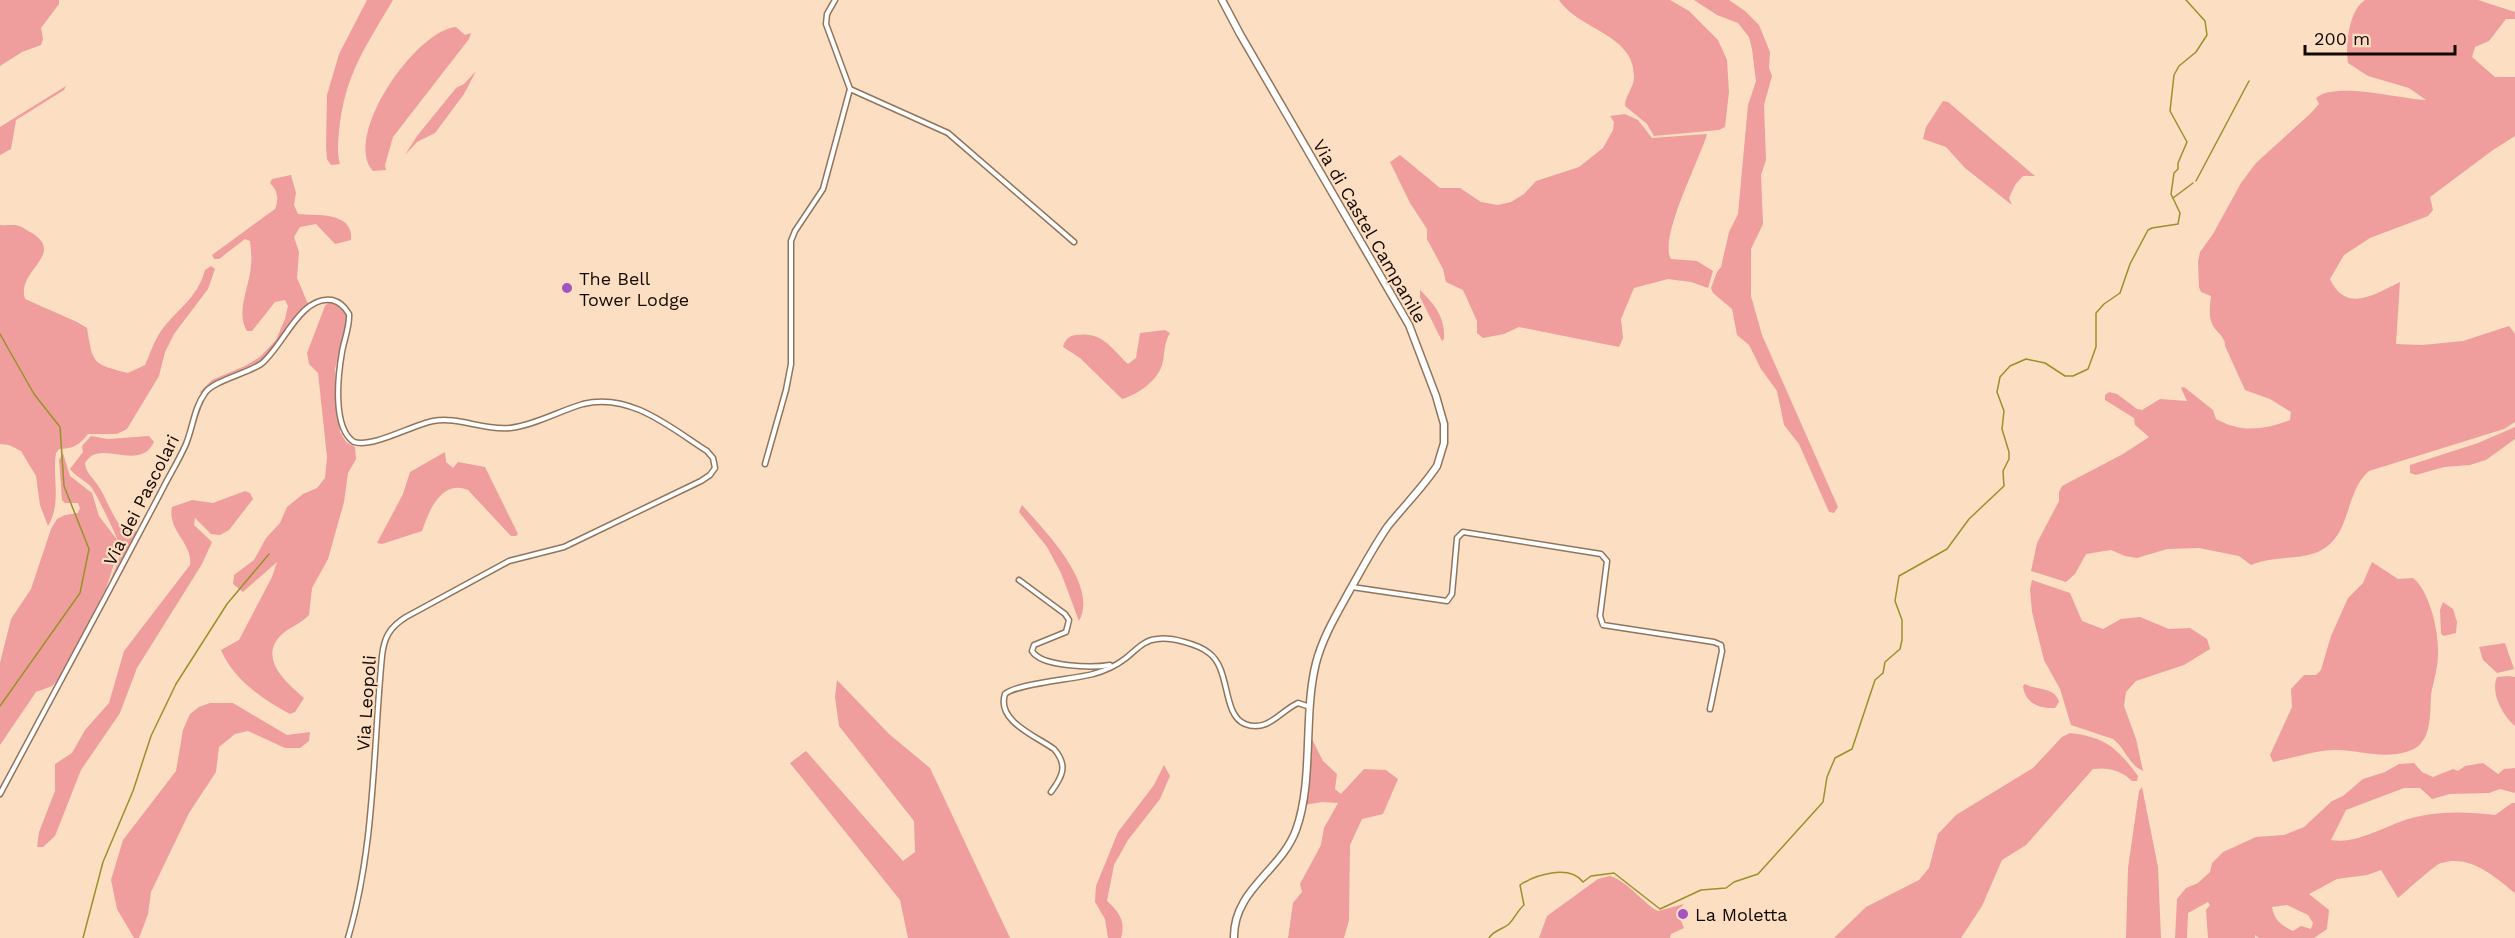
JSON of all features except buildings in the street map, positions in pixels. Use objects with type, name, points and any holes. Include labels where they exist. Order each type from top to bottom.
[{"type":"street","points":[[765,464],[791,364],[791,241],[795,231],[823,189],[850,89],[826,24],[827,14],[835,0]]},
{"type":"street","name":"Via di Castel Campanile","points":[[1222,0],[1250,53],[1401,310],[1419,352],[1443,422],[1444,441],[1438,464],[1379,538],[1321,649],[1315,668],[1303,791],[1297,828],[1286,848],[1245,897],[1237,915],[1234,938]]},
{"type":"street","points":[[850,89],[952,135],[1074,242]]},
{"type":"street","name":"Via dei Pascolari","points":[[0,794],[95,619],[185,445],[196,409],[205,393],[214,385],[237,377],[262,363],[273,352],[299,316],[315,303],[334,300],[343,305],[349,314],[340,370],[340,418],[345,433],[354,442],[368,442],[417,425],[440,420],[489,428],[510,428],[584,404],[605,402],[628,405],[647,412],[712,455],[715,465],[710,475],[631,516]]},
{"type":"street","name":"Via Leopoli","points":[[348,938],[357,900],[371,808],[382,656],[390,628],[509,561],[559,549],[631,516]]},
{"type":"street","points":[[1352,587],[1448,600],[1452,594],[1458,537],[1463,532],[1601,554],[1605,556],[1607,562],[1600,616],[1604,625],[1716,642],[1721,645],[1722,651],[1710,709]]},
{"type":"street","points":[[1019,580],[1065,614],[1069,620],[1066,632],[1034,645],[1032,651],[1035,656],[1080,666],[1117,663]]},
{"type":"street","points":[[1052,792],[1063,774],[1062,760],[1054,749],[1008,716],[1003,705],[1005,694],[1015,688],[1088,675],[1117,663],[1148,641],[1160,638],[1170,640],[1200,648],[1214,657],[1223,676],[1233,713],[1243,723],[1254,726],[1266,724],[1298,704],[1310,707]]},
{"type":"shaded area","points":[[0,0],[59,0],[59,4],[41,28],[43,39],[41,45],[22,52],[0,66]]},
{"type":"shaded area","points":[[367,0],[393,0],[351,77],[339,131],[340,164],[331,165],[327,159],[326,147],[327,95],[339,54]]},
{"type":"shaded area","points":[[1559,0],[1670,0],[1689,11],[1718,40],[1727,60],[1729,92],[1725,127],[1719,130],[1654,136],[1647,124],[1625,106],[1634,76],[1632,62],[1625,51],[1616,41],[1579,19]]},
{"type":"shaded area","points":[[1694,0],[1729,0],[1759,25],[1770,52],[1769,68],[1772,76],[1764,105],[1766,160],[1761,175],[1763,224],[1751,249],[1751,296],[1762,335],[1838,507],[1834,513],[1829,512],[1799,444],[1784,425],[1777,391],[1761,369],[1749,345],[1737,335],[1732,309],[1713,293],[1711,288],[1721,267],[1729,232],[1738,214],[1748,105],[1756,81],[1749,37],[1738,23],[1717,15]]},
{"type":"shaded area","points":[[2365,0],[2478,0],[2515,12],[2515,19],[2506,19],[2489,41],[2475,47],[2472,57],[2495,77],[2515,77],[2515,136],[2430,197],[2433,210],[2428,216],[2370,238],[2344,255],[2330,279],[2344,296],[2353,298],[2371,296],[2400,282],[2396,344],[2422,345],[2463,341],[2509,326],[2515,334],[2515,422],[2504,429],[2369,471],[2355,491],[2336,537],[2315,553],[2251,565],[2239,556],[2199,548],[2167,549],[2137,558],[2111,550],[2086,554],[2075,574],[2066,582],[2031,571],[2037,543],[2059,501],[2062,486],[2123,454],[2149,437],[2135,425],[2134,418],[2105,400],[2105,395],[2109,392],[2117,394],[2137,409],[2142,410],[2160,399],[2187,401],[2181,388],[2184,387],[2213,410],[2216,419],[2234,426],[2262,428],[2290,420],[2291,412],[2270,399],[2245,390],[2224,340],[2211,322],[2211,296],[2201,292],[2199,287],[2198,262],[2200,252],[2213,234],[2241,183],[2256,163],[2319,104],[2316,98],[2325,93],[2352,91],[2426,100],[2409,88],[2368,76],[2348,63],[2349,29],[2355,12]]},
{"type":"shaded area","points":[[456,27],[465,35],[471,33],[469,39],[393,137],[385,165],[386,170],[373,171],[366,155],[367,134],[375,111],[388,87],[422,46],[440,33]]},
{"type":"shaded area","points":[[476,71],[464,94],[435,133],[417,142],[405,155],[417,136],[456,88],[464,84]]},
{"type":"shaded area","points":[[66,86],[64,90],[16,120],[11,149],[0,155],[0,127]]},
{"type":"shaded area","points":[[1943,101],[1948,102],[2035,176],[2023,176],[2015,185],[2009,198],[2012,205],[1965,168],[1946,147],[1923,139],[1926,127]]},
{"type":"shaded area","points":[[1625,114],[1638,120],[1652,138],[1707,134],[1675,217],[1669,249],[1671,259],[1697,261],[1713,271],[1708,288],[1691,282],[1668,279],[1634,288],[1621,319],[1623,338],[1619,347],[1519,327],[1504,334],[1483,338],[1477,333],[1477,321],[1463,290],[1446,282],[1443,269],[1427,239],[1427,229],[1410,203],[1390,162],[1400,155],[1440,188],[1460,188],[1481,202],[1498,205],[1511,202],[1524,194],[1536,181],[1579,167],[1603,148],[1613,130],[1614,122],[1610,116]]},
{"type":"shaded area","points":[[291,175],[296,193],[294,205],[298,214],[323,215],[340,220],[347,224],[351,240],[335,244],[316,224],[300,227],[294,237],[299,252],[297,278],[308,304],[267,356],[251,367],[217,382],[202,394],[200,392],[212,380],[260,357],[276,340],[285,319],[288,306],[285,300],[275,302],[252,331],[247,331],[242,316],[250,273],[250,241],[245,239],[219,259],[214,259],[212,255],[275,209],[277,195],[270,183],[272,179]]},
{"type":"shaded area","points":[[0,225],[22,227],[41,241],[44,249],[27,280],[24,289],[25,299],[87,328],[96,361],[128,373],[145,365],[159,335],[197,289],[205,270],[211,266],[215,269],[208,289],[174,334],[165,352],[159,376],[127,429],[117,434],[88,434],[76,445],[59,449],[56,453],[56,499],[48,526],[40,505],[36,476],[21,451],[9,445],[0,444]]},
{"type":"shaded area","points":[[1420,290],[1441,318],[1444,331],[1442,341],[1420,297]]},
{"type":"shaded area","points":[[329,302],[341,308],[347,320],[335,369],[340,432],[346,442],[355,447],[356,459],[348,473],[344,502],[328,559],[312,588],[309,615],[281,635],[272,653],[277,670],[304,698],[295,712],[290,714],[241,679],[221,650],[239,640],[272,577],[277,562],[243,592],[233,584],[234,575],[254,560],[266,538],[280,523],[287,507],[303,494],[317,488],[325,478],[327,457],[318,373],[309,364],[307,353],[325,306]]},
{"type":"shaded area","points":[[1165,330],[1170,333],[1162,366],[1157,375],[1144,388],[1122,399],[1080,358],[1063,347],[1071,336],[1093,335],[1110,346],[1128,364],[1136,358],[1140,333]]},
{"type":"shaded area","points":[[2515,427],[2515,439],[2486,460],[2470,465],[2444,467],[2416,475],[2410,473],[2410,465],[2478,443]]},
{"type":"shaded area","points":[[91,436],[108,439],[149,436],[154,442],[142,454],[127,456],[96,454],[85,463],[120,525],[124,530],[137,533],[112,582],[110,581],[119,558],[120,546],[93,491],[70,469],[83,452],[82,446]]},
{"type":"shaded area","points":[[445,452],[446,462],[453,468],[458,462],[485,467],[518,534],[511,536],[468,490],[459,488],[443,493],[428,515],[422,531],[382,544],[377,543],[403,494],[410,472]]},
{"type":"shaded area","points":[[63,453],[70,476],[92,493],[99,516],[118,541],[119,548],[106,589],[61,678],[52,686],[36,692],[0,745],[0,663],[11,619],[31,589],[51,529],[57,519],[78,513],[80,508],[78,503],[65,503],[62,500],[59,460]]},
{"type":"shaded area","points":[[245,491],[250,493],[253,499],[229,530],[220,535],[211,534],[195,518],[194,525],[212,542],[202,564],[137,668],[120,713],[81,770],[55,836],[43,847],[37,847],[39,832],[55,791],[55,764],[72,753],[85,730],[109,703],[124,651],[190,565],[188,550],[173,523],[172,507],[192,500],[213,503]]},
{"type":"shaded area","points":[[1022,505],[1067,559],[1076,575],[1082,591],[1083,607],[1079,621],[1061,573],[1047,547],[1019,512]]},
{"type":"shaded area","points":[[2372,562],[2398,579],[2413,578],[2429,602],[2437,635],[2438,659],[2426,735],[2417,747],[2399,754],[2381,755],[2328,750],[2273,762],[2270,755],[2292,707],[2291,689],[2304,675],[2316,675],[2321,670],[2331,636],[2348,598],[2363,583]]},
{"type":"shaded area","points":[[2032,580],[2070,593],[2082,621],[2103,629],[2121,619],[2140,617],[2169,629],[2190,628],[2207,639],[2210,649],[2184,665],[2136,681],[2126,692],[2124,706],[2136,739],[2143,771],[2134,765],[2113,739],[2071,725],[2060,689],[2044,660],[2032,612],[2030,589]]},
{"type":"shaded area","points":[[2443,602],[2453,609],[2457,622],[2456,633],[2444,636],[2441,634],[2440,610]]},
{"type":"shaded area","points":[[2505,643],[2514,669],[2497,673],[2483,660],[2479,647]]},
{"type":"shaded area","points":[[2497,677],[2515,677],[2515,726],[2502,710],[2495,690]]},
{"type":"shaded area","points":[[837,680],[889,734],[930,768],[1010,938],[908,938],[900,900],[790,763],[806,751],[903,861],[915,852],[914,821],[839,726],[835,697]]},
{"type":"shaded area","points":[[2025,684],[2054,694],[2059,702],[2055,708],[2034,704],[2024,692]]},
{"type":"shaded area","points":[[210,703],[233,703],[287,735],[310,732],[309,741],[300,748],[285,748],[248,731],[235,734],[219,747],[216,772],[189,813],[151,892],[148,914],[139,938],[134,938],[117,909],[111,880],[123,840],[176,771],[183,730],[190,714]]},
{"type":"shaded area","points":[[2070,733],[2093,738],[2110,746],[2138,776],[2137,781],[2132,781],[2114,770],[2093,769],[2026,845],[2002,860],[1982,906],[1961,938],[1834,938],[1866,907],[1919,880],[1929,868],[1938,834],[1956,815],[2033,768],[2062,737]]},
{"type":"shaded area","points":[[1312,739],[1323,761],[1337,774],[1335,789],[1341,794],[1364,769],[1386,770],[1398,779],[1383,814],[1362,819],[1350,845],[1349,920],[1344,938],[1288,938],[1293,903],[1302,892],[1300,884],[1321,845],[1324,828],[1338,803],[1322,802],[1304,805]]},
{"type":"shaded area","points":[[2414,763],[2422,772],[2433,777],[2453,769],[2458,771],[2465,766],[2483,763],[2498,774],[2504,769],[2515,768],[2515,793],[2500,789],[2489,793],[2450,794],[2432,799],[2420,788],[2404,788],[2346,810],[2331,840],[2342,841],[2363,837],[2405,820],[2426,815],[2475,813],[2495,815],[2515,803],[2515,893],[2481,868],[2452,861],[2438,865],[2398,898],[2381,870],[2367,875],[2337,879],[2309,894],[2329,910],[2327,929],[2314,938],[2259,938],[2255,935],[2255,938],[2208,938],[2206,910],[2210,905],[2208,902],[2188,913],[2187,938],[2175,938],[2177,899],[2186,888],[2198,883],[2210,872],[2212,863],[2223,852],[2256,837],[2284,835],[2304,827],[2332,801],[2343,796],[2363,779],[2385,772],[2399,764]],"holes":[[[2287,905],[2308,915],[2313,923],[2311,929],[2301,926],[2293,931],[2279,922],[2272,907]]]},
{"type":"shaded area","points":[[1164,765],[1170,776],[1160,799],[1128,840],[1114,865],[1107,901],[1120,917],[1123,927],[1121,938],[1108,938],[1105,919],[1095,902],[1096,886],[1118,832],[1154,785]]},
{"type":"shaded area","points":[[2142,787],[2158,867],[2161,938],[2126,938],[2128,868],[2139,791]]},
{"type":"shaded area","points":[[1610,876],[1623,883],[1658,911],[1684,904],[1677,911],[1684,928],[1671,934],[1670,938],[1539,938],[1547,916],[1598,879]]},
{"type":"waterway","points":[[1489,938],[1493,933],[1509,924],[1524,905],[1520,885],[1552,873],[1569,873],[1583,882],[1591,876],[1614,873],[1660,909],[1701,890],[1726,888],[1734,882],[1758,874],[1823,802],[1827,777],[1835,758],[1852,749],[1875,680],[1883,673],[1885,662],[1900,649],[1902,620],[1895,601],[1899,576],[1947,549],[1969,519],[2004,486],[2003,471],[2009,459],[2009,452],[2002,429],[2004,411],[1997,392],[2000,377],[2010,366],[2026,359],[2045,363],[2065,376],[2073,376],[2088,369],[2096,347],[2096,313],[2120,293],[2130,264],[2148,230],[2178,224],[2180,213],[2171,194],[2174,173],[2178,169],[2178,163],[2187,142],[2170,111],[2174,75],[2179,66],[2196,52],[2207,35],[2205,21],[2186,0]]},
{"type":"waterway","points":[[2196,181],[2249,81]]},
{"type":"waterway","points":[[2173,198],[2193,183]]},
{"type":"waterway","points":[[0,334],[34,394],[60,427],[64,486],[89,549],[80,593],[0,706]]},
{"type":"waterway","points":[[83,938],[103,862],[133,791],[151,736],[176,684],[227,604],[269,554]]},
{"type":"place","name":"The Bell Tower Lodge","points":[[567,288]]},
{"type":"place","name":"La Moletta","points":[[1683,914]]}]
